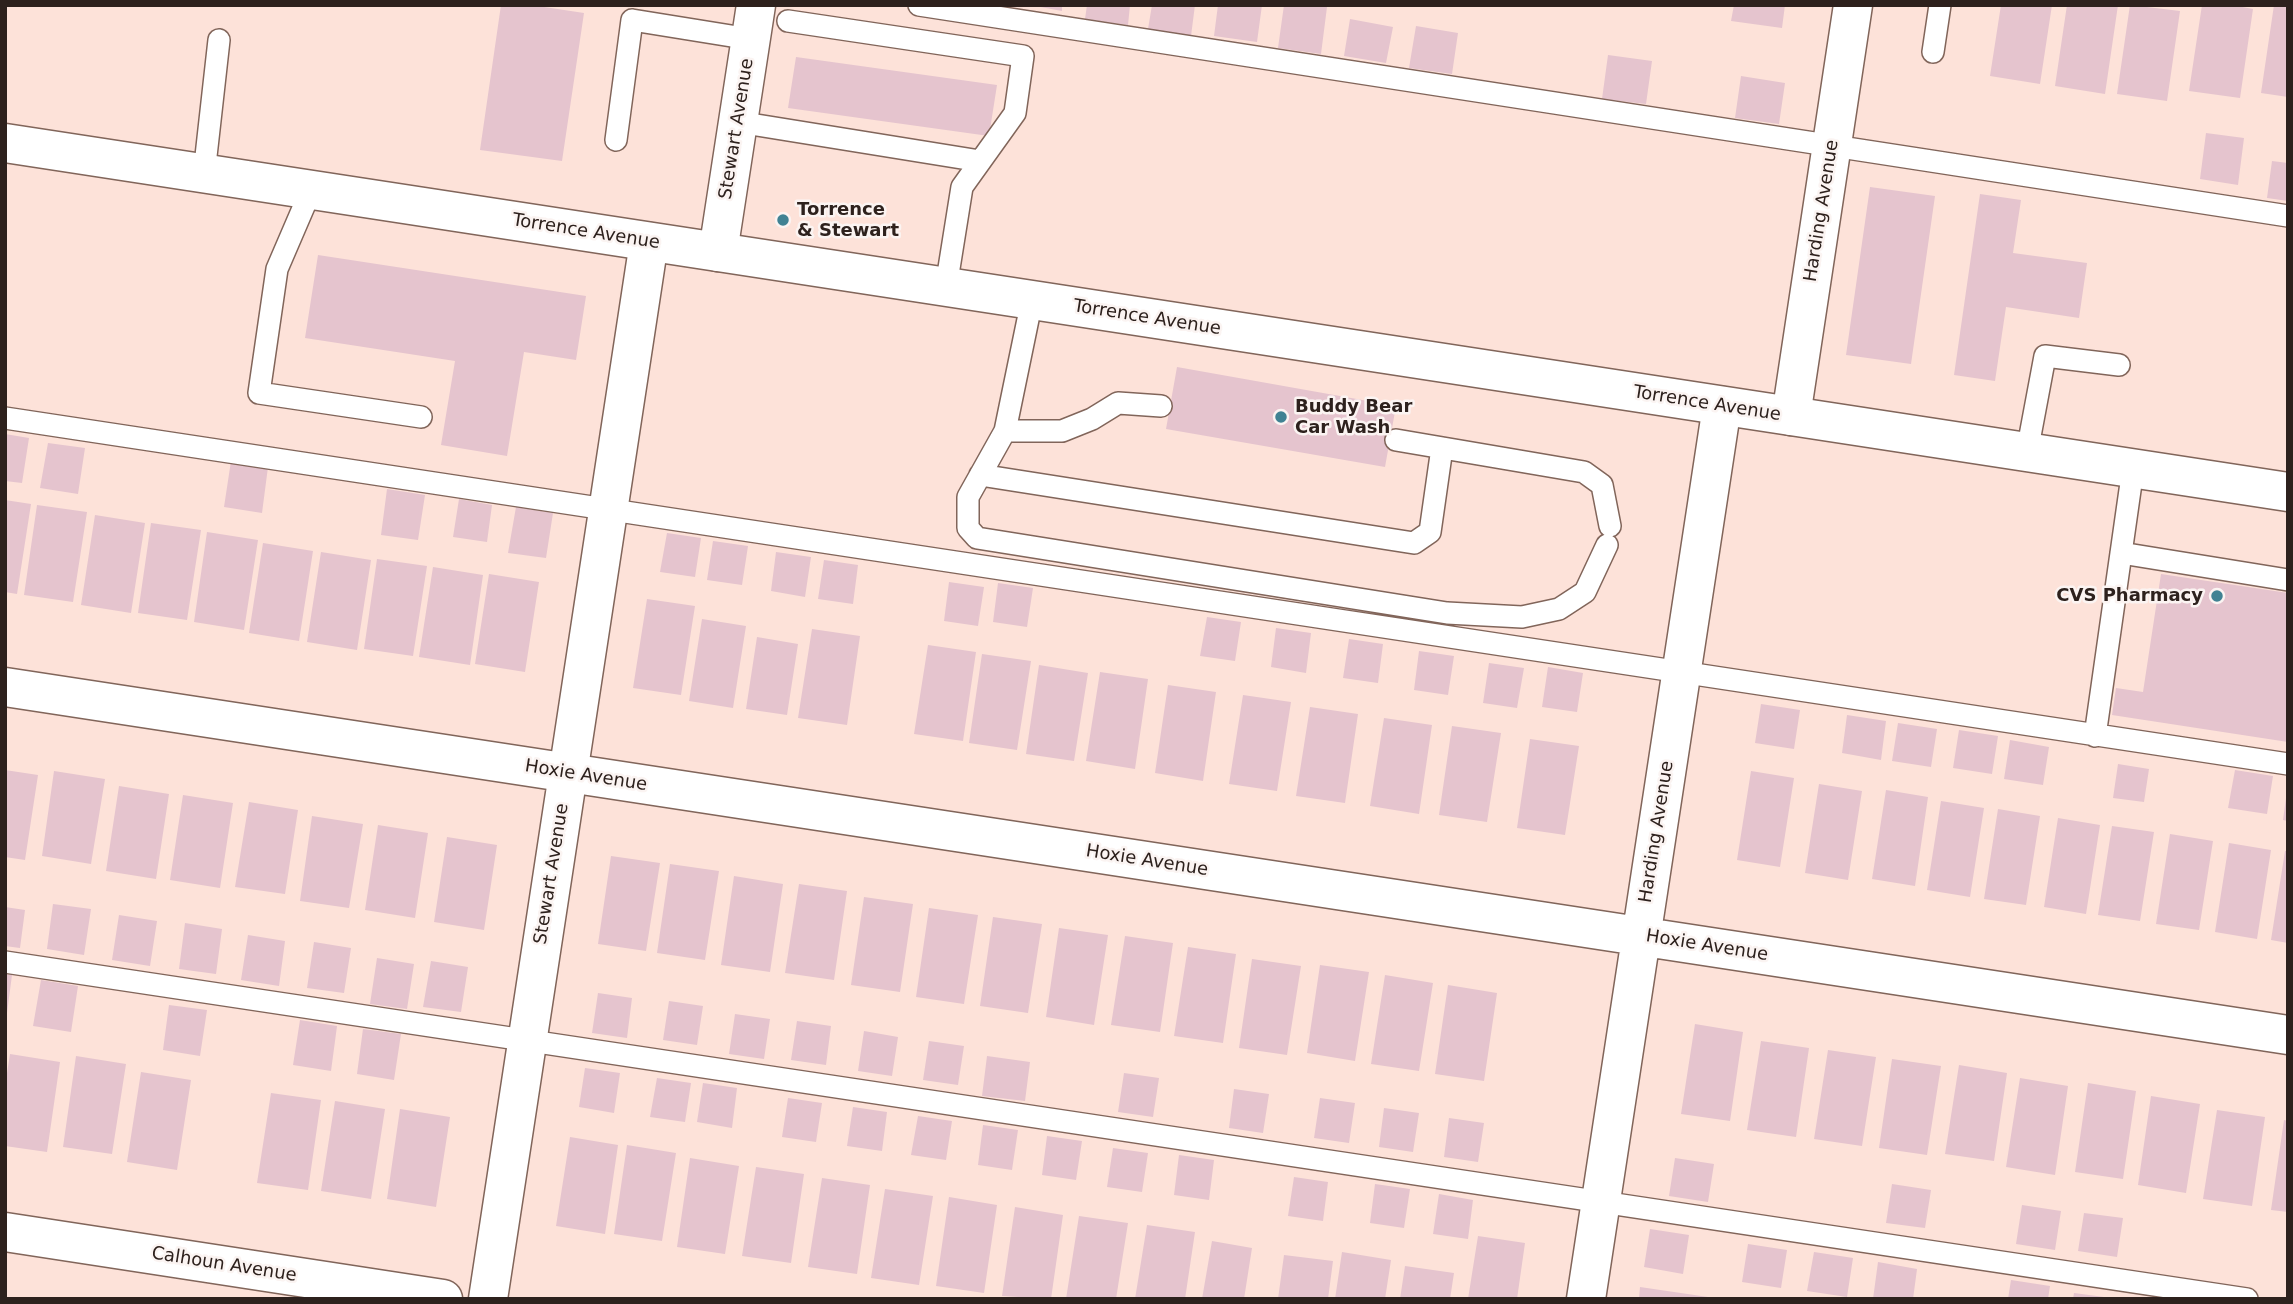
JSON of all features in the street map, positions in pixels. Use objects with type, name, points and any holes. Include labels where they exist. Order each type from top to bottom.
[{"type":"street","name":"Harding Avenue","points":[[1791,416],[1853,5]]},
{"type":"street","name":"Stewart Avenue","points":[[718,252],[738,122],[765,22]]},
{"type":"street","name":"Torrence Avenue","points":[[5,143],[2288,492]]},
{"type":"street","name":"Stewart Avenue","points":[[488,1299],[649,242]]},
{"type":"street","name":"Harding Avenue","points":[[1586,1299],[1722,406]]},
{"type":"street","name":"Hoxie Avenue","points":[[5,687],[2288,1035]]},
{"type":"street","name":"Calhoun Avenue","points":[[5,1232],[443,1299]]},
{"type":"lane","points":[[919,5],[2288,216]]},
{"type":"lane","points":[[1933,52],[1940,5]]},
{"type":"lane","points":[[616,141],[632,20],[765,22],[1023,56],[1015,113],[962,187],[946,287]]},
{"type":"lane","points":[[204,174],[219,40]]},
{"type":"lane","points":[[738,122],[980,161]]},
{"type":"lane","points":[[311,190],[277,269],[259,393],[421,417]]},
{"type":"lane","points":[[1032,300],[1005,431],[968,497],[968,528],[978,538],[1447,613],[1522,617],[1559,609],[1585,592],[1609,536],[1602,485],[1584,472],[1396,440]]},
{"type":"lane","points":[[2027,452],[2045,356],[2119,365]]},
{"type":"lane","points":[[1005,431],[1062,431],[1092,419],[1118,403],[1161,406]]},
{"type":"lane","points":[[5,418],[2288,764]]},
{"type":"lane","points":[[980,475],[1415,543],[1430,532],[1442,447]]},
{"type":"lane","points":[[2095,736],[2133,469]]},
{"type":"lane","points":[[2121,553],[2288,580]]},
{"type":"lane","points":[[5,962],[2248,1299]]},
{"type":"building","points":[[501,5],[531,5],[584,13],[562,161],[480,150]]},
{"type":"building","points":[[1030,5],[1062,5],[1062,11]]},
{"type":"building","points":[[1087,5],[1130,5],[1128,25],[1085,19]]},
{"type":"building","points":[[1152,5],[1195,5],[1191,36],[1148,29]]},
{"type":"building","points":[[1218,5],[1262,5],[1257,42],[1214,36]]},
{"type":"building","points":[[1284,5],[1327,7],[1321,54],[1278,48]]},
{"type":"building","points":[[1734,5],[1785,5],[1782,28],[1731,21]]},
{"type":"building","points":[[2001,5],[2052,5],[2040,84],[1990,76]]},
{"type":"building","points":[[2067,5],[2118,5],[2105,94],[2055,86]]},
{"type":"building","points":[[2130,5],[2180,11],[2167,101],[2117,94]]},
{"type":"building","points":[[2202,5],[2232,5],[2253,9],[2240,98],[2189,91]]},
{"type":"building","points":[[2274,5],[2288,5],[2288,97],[2261,93]]},
{"type":"building","points":[[1350,19],[1393,27],[1386,63],[1344,56]]},
{"type":"building","points":[[1416,26],[1458,33],[1452,74],[1409,68]]},
{"type":"building","points":[[1608,55],[1652,61],[1646,104],[1602,99]]},
{"type":"building","points":[[796,57],[997,85],[989,136],[788,108]]},
{"type":"building","points":[[1741,76],[1785,83],[1779,124],[1735,118]]},
{"type":"building","points":[[2206,133],[2244,138],[2238,185],[2200,179]]},
{"type":"building","points":[[2272,161],[2288,163],[2288,201],[2267,198]]},
{"type":"building","points":[[1870,187],[1935,196],[1911,364],[1846,355]]},
{"type":"building","points":[[1980,194],[2021,200],[2013,253],[2087,263],[2079,318],[2006,307],[1995,381],[1954,375]]},
{"type":"building","points":[[318,255],[586,296],[576,360],[524,352],[507,456],[441,445],[455,361],[305,338]]},
{"type":"building","name":"Buddy Bear Car Wash","points":[[1177,367],[1396,406],[1385,467],[1166,429]]},
{"type":"building","points":[[5,434],[29,438],[22,483],[5,481]]},
{"type":"building","points":[[48,443],[85,448],[78,494],[40,488]]},
{"type":"building","points":[[231,461],[268,467],[262,513],[224,507]]},
{"type":"building","points":[[387,489],[425,495],[418,540],[381,535]]},
{"type":"building","points":[[459,499],[492,505],[487,542],[453,537]]},
{"type":"building","points":[[5,500],[31,504],[17,594],[5,592]]},
{"type":"building","points":[[37,505],[87,512],[73,602],[24,595]]},
{"type":"building","points":[[516,507],[553,513],[546,558],[508,553]]},
{"type":"building","points":[[95,515],[145,523],[131,613],[81,605]]},
{"type":"building","points":[[151,523],[201,530],[187,620],[138,613]]},
{"type":"building","points":[[207,532],[258,540],[244,630],[194,622]]},
{"type":"building","points":[[667,533],[701,538],[695,577],[660,572]]},
{"type":"building","points":[[713,541],[748,546],[742,585],[707,580]]},
{"type":"building","points":[[263,543],[313,551],[299,641],[249,633]]},
{"type":"building","points":[[321,552],[371,560],[357,650],[307,642]]},
{"type":"building","points":[[776,552],[811,557],[805,597],[771,591]]},
{"type":"building","points":[[377,559],[427,566],[413,656],[364,649]]},
{"type":"building","points":[[824,560],[858,565],[853,604],[818,599]]},
{"type":"building","points":[[433,567],[483,575],[470,665],[419,657]]},
{"type":"building","points":[[489,574],[539,582],[525,672],[475,664]]},
{"type":"building","name":"CVS Pharmacy","points":[[2161,574],[2288,593],[2288,742],[2112,715],[2116,688],[2143,692]]},
{"type":"building","points":[[949,582],[984,587],[978,626],[944,621]]},
{"type":"building","points":[[998,583],[1033,588],[1027,627],[993,622]]},
{"type":"building","points":[[647,599],[695,606],[681,695],[633,688]]},
{"type":"building","points":[[1207,617],[1241,622],[1235,661],[1200,656]]},
{"type":"building","points":[[702,619],[746,626],[733,708],[689,701]]},
{"type":"building","points":[[1276,628],[1311,633],[1306,673],[1271,667]]},
{"type":"building","points":[[812,629],[860,636],[847,725],[798,718]]},
{"type":"building","points":[[757,637],[798,644],[787,715],[746,709]]},
{"type":"building","points":[[1349,639],[1383,644],[1378,683],[1343,678]]},
{"type":"building","points":[[928,645],[976,652],[963,741],[914,734]]},
{"type":"building","points":[[1419,651],[1454,656],[1448,695],[1414,690]]},
{"type":"building","points":[[982,654],[1031,661],[1017,750],[969,743]]},
{"type":"building","points":[[1489,663],[1524,668],[1517,708],[1483,703]]},
{"type":"building","points":[[1039,665],[1088,673],[1074,761],[1026,754]]},
{"type":"building","points":[[1548,667],[1583,673],[1577,712],[1542,707]]},
{"type":"building","points":[[1100,672],[1148,679],[1135,769],[1086,761]]},
{"type":"building","points":[[1168,685],[1216,692],[1203,781],[1155,773]]},
{"type":"building","points":[[1243,695],[1291,702],[1277,791],[1229,784]]},
{"type":"building","points":[[1761,704],[1800,710],[1794,749],[1755,743]]},
{"type":"building","points":[[1310,707],[1358,714],[1345,803],[1296,796]]},
{"type":"building","points":[[1847,715],[1886,721],[1881,760],[1842,753]]},
{"type":"building","points":[[1384,718],[1432,725],[1419,814],[1370,806]]},
{"type":"building","points":[[1898,723],[1937,729],[1931,767],[1892,761]]},
{"type":"building","points":[[1452,726],[1501,733],[1487,822],[1439,815]]},
{"type":"building","points":[[1959,730],[1998,736],[1992,774],[1953,768]]},
{"type":"building","points":[[1530,739],[1579,746],[1565,835],[1517,828]]},
{"type":"building","points":[[2010,740],[2049,747],[2043,785],[2004,779]]},
{"type":"building","points":[[2118,764],[2149,769],[2144,802],[2113,798]]},
{"type":"building","points":[[5,770],[38,775],[25,860],[5,857]]},
{"type":"building","points":[[2235,770],[2273,776],[2267,814],[2228,808]]},
{"type":"building","points":[[54,771],[105,779],[91,864],[42,856]]},
{"type":"building","points":[[1751,771],[1794,778],[1780,867],[1737,860]]},
{"type":"building","points":[[1819,784],[1862,791],[1848,880],[1805,873]]},
{"type":"building","points":[[119,786],[169,794],[156,879],[106,871]]},
{"type":"building","points":[[1886,790],[1928,797],[1915,886],[1872,879]]},
{"type":"building","points":[[183,795],[233,803],[220,888],[170,880]]},
{"type":"building","points":[[2288,798],[2288,821],[2283,820]]},
{"type":"building","points":[[1941,801],[1984,808],[1970,897],[1927,890]]},
{"type":"building","points":[[249,802],[298,810],[285,894],[235,887]]},
{"type":"building","points":[[1998,809],[2040,816],[2026,905],[1984,899]]},
{"type":"building","points":[[312,816],[363,824],[349,908],[300,901]]},
{"type":"building","points":[[2058,818],[2100,825],[2086,914],[2044,907]]},
{"type":"building","points":[[378,825],[428,833],[415,918],[365,910]]},
{"type":"building","points":[[2112,826],[2154,832],[2140,921],[2098,915]]},
{"type":"building","points":[[2170,834],[2213,841],[2199,930],[2156,924]]},
{"type":"building","points":[[447,837],[497,845],[484,930],[434,922]]},
{"type":"building","points":[[2229,843],[2271,850],[2257,939],[2215,932]]},
{"type":"building","points":[[2285,851],[2288,851],[2288,943],[2271,940]]},
{"type":"building","points":[[611,856],[660,863],[646,951],[598,944]]},
{"type":"building","points":[[670,864],[719,871],[705,960],[657,953]]},
{"type":"building","points":[[734,876],[783,884],[770,972],[721,965]]},
{"type":"building","points":[[799,884],[847,891],[834,980],[785,973]]},
{"type":"building","points":[[864,897],[913,904],[900,992],[851,985]]},
{"type":"building","points":[[53,904],[91,909],[84,955],[47,949]]},
{"type":"building","points":[[5,907],[25,910],[20,948],[5,946]]},
{"type":"building","points":[[929,908],[978,915],[964,1004],[916,997]]},
{"type":"building","points":[[119,915],[157,921],[150,966],[112,960]]},
{"type":"building","points":[[993,917],[1042,924],[1028,1013],[980,1006]]},
{"type":"building","points":[[185,923],[222,929],[216,974],[179,969]]},
{"type":"building","points":[[1059,928],[1108,935],[1094,1025],[1046,1017]]},
{"type":"building","points":[[248,935],[285,941],[279,986],[241,980]]},
{"type":"building","points":[[1125,936],[1173,943],[1160,1032],[1111,1025]]},
{"type":"building","points":[[314,942],[351,948],[344,993],[307,988]]},
{"type":"building","points":[[1188,947],[1236,954],[1223,1043],[1174,1036]]},
{"type":"building","points":[[377,958],[414,964],[407,1009],[370,1004]]},
{"type":"building","points":[[1252,959],[1301,966],[1287,1055],[1239,1048]]},
{"type":"building","points":[[431,961],[468,967],[461,1012],[423,1007]]},
{"type":"building","points":[[1320,965],[1369,972],[1355,1061],[1307,1053]]},
{"type":"building","points":[[5,974],[12,975],[7,1013],[5,1013]]},
{"type":"building","points":[[1385,975],[1433,983],[1419,1071],[1371,1064]]},
{"type":"building","points":[[41,980],[78,986],[71,1032],[33,1026]]},
{"type":"building","points":[[1448,985],[1497,993],[1484,1081],[1435,1074]]},
{"type":"building","points":[[598,993],[632,998],[627,1038],[592,1033]]},
{"type":"building","points":[[669,1001],[703,1006],[697,1045],[663,1040]]},
{"type":"building","points":[[169,1005],[207,1010],[200,1056],[163,1050]]},
{"type":"building","points":[[735,1014],[770,1019],[764,1059],[729,1054]]},
{"type":"building","points":[[300,1020],[337,1026],[331,1071],[293,1065]]},
{"type":"building","points":[[797,1021],[831,1026],[826,1065],[791,1060]]},
{"type":"building","points":[[1695,1024],[1743,1032],[1730,1121],[1681,1114]]},
{"type":"building","points":[[363,1029],[401,1034],[394,1080],[357,1074]]},
{"type":"building","points":[[864,1031],[898,1037],[892,1076],[858,1071]]},
{"type":"building","points":[[929,1041],[964,1046],[958,1085],[923,1080]]},
{"type":"building","points":[[1761,1041],[1809,1048],[1796,1137],[1747,1130]]},
{"type":"building","points":[[1828,1050],[1876,1057],[1862,1146],[1814,1139]]},
{"type":"building","points":[[10,1054],[60,1062],[47,1152],[5,1146],[5,1086]]},
{"type":"building","points":[[76,1056],[126,1064],[112,1154],[63,1147]]},
{"type":"building","points":[[987,1056],[1030,1062],[1025,1101],[982,1096]]},
{"type":"building","points":[[1892,1059],[1941,1066],[1927,1155],[1879,1148]]},
{"type":"building","points":[[1959,1065],[2007,1073],[1994,1161],[1945,1154]]},
{"type":"building","points":[[585,1068],[620,1073],[614,1113],[579,1107]]},
{"type":"building","points":[[141,1072],[191,1080],[177,1170],[127,1162]]},
{"type":"building","points":[[1124,1073],[1159,1078],[1153,1117],[1118,1112]]},
{"type":"building","points":[[657,1078],[691,1083],[685,1122],[650,1117]]},
{"type":"building","points":[[2020,1078],[2068,1086],[2055,1175],[2006,1167]]},
{"type":"building","points":[[703,1083],[737,1088],[732,1128],[697,1122]]},
{"type":"building","points":[[2088,1083],[2136,1091],[2123,1179],[2075,1172]]},
{"type":"building","points":[[1234,1089],[1269,1094],[1263,1133],[1229,1128]]},
{"type":"building","points":[[271,1093],[321,1100],[308,1190],[257,1183]]},
{"type":"building","points":[[2151,1096],[2200,1104],[2186,1193],[2138,1185]]},
{"type":"building","points":[[788,1098],[822,1103],[816,1142],[782,1137]]},
{"type":"building","points":[[1320,1098],[1355,1103],[1349,1143],[1314,1138]]},
{"type":"building","points":[[335,1101],[385,1109],[371,1199],[321,1191]]},
{"type":"building","points":[[853,1107],[887,1112],[882,1151],[847,1146]]},
{"type":"building","points":[[1384,1108],[1419,1113],[1413,1152],[1379,1147]]},
{"type":"building","points":[[400,1109],[450,1117],[436,1207],[387,1199]]},
{"type":"building","points":[[2217,1110],[2265,1117],[2252,1206],[2203,1199]]},
{"type":"building","points":[[918,1116],[952,1121],[946,1160],[911,1155]]},
{"type":"building","points":[[1449,1118],[1484,1123],[1478,1162],[1444,1157]]},
{"type":"building","points":[[2284,1120],[2288,1121],[2288,1212],[2271,1210]]},
{"type":"building","points":[[983,1125],[1018,1130],[1012,1170],[978,1165]]},
{"type":"building","points":[[1047,1136],[1082,1141],[1076,1180],[1042,1175]]},
{"type":"building","points":[[570,1137],[618,1145],[605,1234],[556,1226]]},
{"type":"building","points":[[627,1145],[676,1153],[662,1241],[614,1234]]},
{"type":"building","points":[[1113,1148],[1148,1153],[1142,1192],[1107,1187]]},
{"type":"building","points":[[1179,1155],[1214,1160],[1209,1200],[1174,1195]]},
{"type":"building","points":[[690,1158],[739,1166],[725,1254],[677,1247]]},
{"type":"building","points":[[1675,1158],[1714,1164],[1708,1202],[1669,1196]]},
{"type":"building","points":[[756,1167],[804,1174],[791,1263],[742,1256]]},
{"type":"building","points":[[1294,1177],[1328,1182],[1323,1221],[1288,1216]]},
{"type":"building","points":[[822,1178],[870,1185],[857,1274],[808,1267]]},
{"type":"building","points":[[1375,1184],[1410,1189],[1404,1228],[1370,1223]]},
{"type":"building","points":[[1892,1184],[1931,1190],[1925,1228],[1886,1223]]},
{"type":"building","points":[[885,1189],[933,1196],[919,1285],[871,1278]]},
{"type":"building","points":[[1439,1194],[1473,1200],[1468,1239],[1433,1234]]},
{"type":"building","points":[[949,1197],[997,1205],[984,1293],[936,1286]]},
{"type":"building","points":[[2022,1205],[2061,1211],[2055,1250],[2016,1244]]},
{"type":"building","points":[[1015,1207],[1063,1215],[1051,1299],[1002,1296]]},
{"type":"building","points":[[2084,1213],[2123,1218],[2117,1257],[2078,1251]]},
{"type":"building","points":[[1079,1216],[1128,1223],[1116,1299],[1066,1299]]},
{"type":"building","points":[[1147,1225],[1195,1232],[1185,1299],[1135,1299]]},
{"type":"building","points":[[1650,1229],[1689,1235],[1683,1274],[1644,1267]]},
{"type":"building","points":[[1478,1236],[1525,1243],[1517,1299],[1468,1299]]},
{"type":"building","points":[[1212,1241],[1252,1248],[1244,1299],[1202,1299]]},
{"type":"building","points":[[1748,1244],[1787,1250],[1781,1288],[1742,1282]]},
{"type":"building","points":[[1342,1252],[1391,1260],[1385,1299],[1335,1299]]},
{"type":"building","points":[[1814,1252],[1853,1258],[1847,1297],[1807,1291]]},
{"type":"building","points":[[1284,1255],[1333,1261],[1328,1299],[1278,1299]]},
{"type":"building","points":[[1878,1262],[1917,1269],[1913,1299],[1873,1299]]},
{"type":"building","points":[[1405,1266],[1454,1273],[1450,1299],[1400,1299]]},
{"type":"building","points":[[2011,1280],[2050,1286],[2048,1299],[2008,1299]]},
{"type":"building","points":[[1640,1287],[1708,1297],[1708,1299],[1639,1299]]},
{"type":"building","points":[[2074,1293],[2104,1297],[2104,1299],[2073,1299]]},
{"type":"place","name":"Torrence & Stewart","points":[[783,220]]},
{"type":"place","name":"Buddy Bear Car Wash","points":[[1281,417]]},
{"type":"place","name":"CVS Pharmacy","points":[[2217,596]]}]
